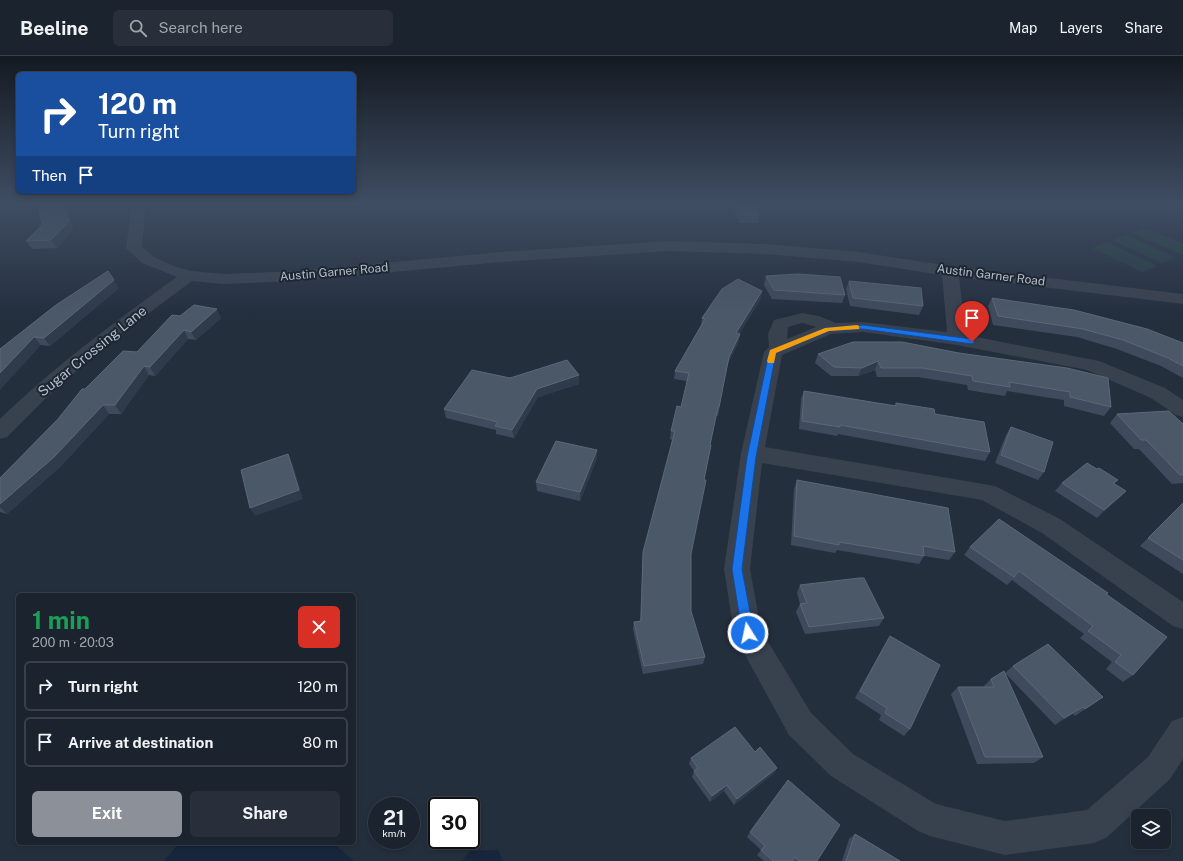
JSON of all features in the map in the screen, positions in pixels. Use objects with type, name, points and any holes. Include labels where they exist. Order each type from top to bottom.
[{"type":"street","name":"Austin Garner Road","points":[[135,241],[134,248],[148,260],[168,269],[189,276],[224,279],[296,276],[493,258],[670,246],[765,249],[858,257],[950,271],[1183,299]]},
{"type":"street","points":[[950,271],[956,339]]},
{"type":"street","name":"Sugar Crossing Lane","points":[[0,432],[44,388],[104,338],[189,276]]},
{"type":"street","points":[[1183,410],[1158,393],[1092,365],[956,339],[863,327],[828,329],[773,352],[752,453],[737,569],[748,633],[800,724],[842,765],[930,819],[1006,838],[1094,826],[1159,768],[1183,732]]},
{"type":"street","points":[[752,453],[988,492],[1051,526],[1183,617]]},
{"type":"green space","points":[[1113,241],[1139,241],[1176,258],[1162,263]]},
{"type":"green space","points":[[1150,241],[1175,241],[1183,244],[1183,255]]},
{"type":"green space","points":[[1107,242],[1157,266],[1142,272],[1092,248]]},
{"type":"water","points":[[177,845],[335,845],[354,861],[164,861]]},
{"type":"water","points":[[498,850],[503,861],[462,861],[470,851]]},
{"type":"building","points":[[108,271],[114,280],[44,338],[34,337],[0,373],[0,349],[56,305]]},
{"type":"building","points":[[798,274],[840,277],[845,295],[774,290],[766,276]]},
{"type":"building","points":[[738,279],[762,291],[736,333],[740,334],[729,357],[710,445],[704,480],[706,480],[691,554],[691,611],[705,657],[644,666],[634,622],[641,621],[643,552],[675,431],[671,431],[677,406],[681,407],[689,373],[675,371],[705,319],[702,318],[722,289]]},
{"type":"building","points":[[849,281],[921,288],[923,306],[853,298]]},
{"type":"building","points":[[992,298],[1074,310],[1147,329],[1183,343],[1183,366],[1168,358],[1123,340],[1083,329],[998,316]]},
{"type":"building","points":[[194,305],[217,309],[191,332],[184,330],[150,367],[144,366],[115,405],[103,405],[54,457],[0,504],[0,478],[58,419],[82,389],[85,389],[123,351],[137,352],[172,315],[180,316]]},
{"type":"building","points":[[853,342],[902,342],[959,353],[1067,368],[1108,378],[1111,407],[1070,397],[1070,392],[1009,382],[1010,387],[973,381],[972,376],[922,368],[881,368],[878,361],[862,368],[834,367],[818,354]]},
{"type":"building","points":[[567,360],[579,375],[537,389],[512,430],[495,426],[498,422],[444,409],[472,370],[510,378]]},
{"type":"building","points":[[804,391],[896,406],[896,403],[934,409],[935,414],[984,422],[990,452],[840,425],[840,427],[802,421]]},
{"type":"building","points":[[1169,411],[1183,424],[1183,475],[1180,475],[1146,440],[1141,440],[1117,414]]},
{"type":"building","points":[[1011,427],[1053,442],[1044,472],[1001,455]]},
{"type":"building","points":[[556,441],[597,450],[580,492],[536,482]]},
{"type":"building","points":[[288,454],[299,490],[250,508],[241,470]]},
{"type":"building","points":[[1087,463],[1097,469],[1099,468],[1118,480],[1113,483],[1126,491],[1104,510],[1062,483]]},
{"type":"building","points":[[797,480],[948,508],[955,552],[923,546],[924,556],[839,542],[839,545],[794,536]]},
{"type":"building","points":[[1183,503],[1183,560],[1148,538]]},
{"type":"building","points":[[999,519],[1108,593],[1106,594],[1167,637],[1133,675],[1115,662],[1121,655],[1088,631],[1093,626],[1019,571],[1014,577],[970,547]]},
{"type":"building","points":[[864,578],[884,618],[809,627],[800,604],[807,603],[800,585]]},
{"type":"building","points":[[890,636],[940,665],[910,729],[885,713],[887,708],[860,691]]},
{"type":"building","points":[[1048,644],[1103,697],[1085,709],[1083,707],[1064,718],[1013,666]]},
{"type":"building","points":[[1004,671],[1043,757],[985,757],[958,687],[994,687],[991,679]]},
{"type":"building","points":[[735,727],[755,752],[760,747],[777,768],[737,799],[727,785],[712,796],[694,771],[698,768],[691,758]]},
{"type":"building","points":[[788,780],[840,825],[817,861],[799,861],[795,857],[792,861],[773,861],[761,850],[765,846],[750,832]]},
{"type":"building","points":[[855,834],[900,861],[846,861]]},
{"type":"slow traffic","points":[[771,361],[773,352],[828,329],[857,327]]},
{"type":"route","points":[[748,633],[737,569],[752,457],[773,352],[828,329],[863,327],[972,342]]}]
